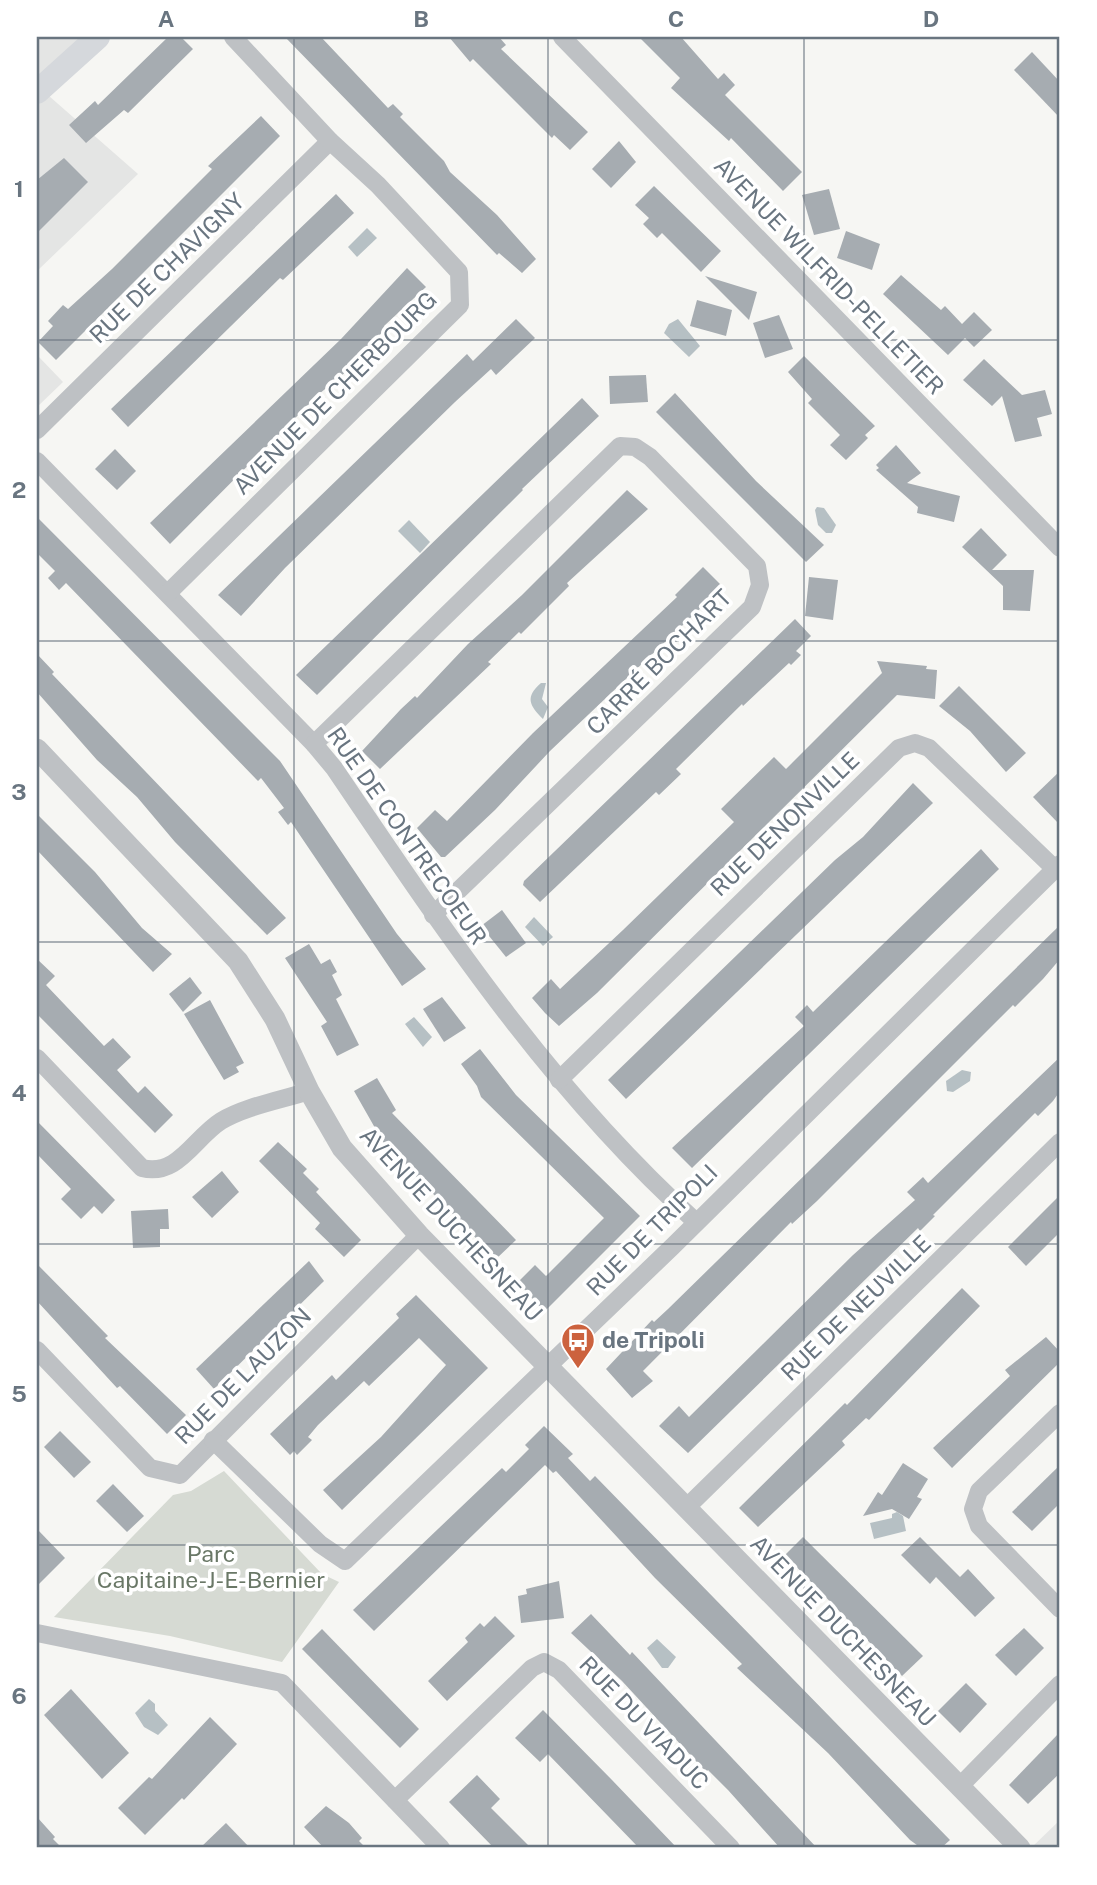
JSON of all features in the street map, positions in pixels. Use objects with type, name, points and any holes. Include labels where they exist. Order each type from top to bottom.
[{"type":"main road","points":[[37,92],[98,37]]},
{"type":"street","name":"AVENUE DE CHERBOURG","points":[[168,593],[460,305],[459,272],[378,185],[330,141],[290,94],[233,37]]},
{"type":"street","name":"AVENUE WILFRID-PELLETIER","points":[[562,37],[1060,548]]},
{"type":"street","name":"RUE DE CHAVIGNY","points":[[37,430],[330,141]]},
{"type":"street","name":"CARRÉ BOCHART","points":[[314,744],[620,446],[635,447],[650,457],[757,566],[760,584],[752,607],[433,915]]},
{"type":"street","name":"RUE DE CONTRECOEUR","points":[[37,461],[314,744],[466,962],[559,1080],[612,1139],[695,1221]]},
{"type":"street","name":"RUE DENONVILLE","points":[[559,1080],[899,748],[915,743],[929,748],[1058,866]]},
{"type":"street","name":"AVENUE DUCHESNEAU","points":[[37,749],[238,961],[275,1019],[309,1091],[342,1148],[419,1236],[1020,1848]]},
{"type":"street","name":"RUE DE TRIPOLI","points":[[213,1440],[320,1544],[345,1561],[672,1247],[695,1221],[1058,866]]},
{"type":"street","points":[[37,1058],[142,1168],[156,1171],[170,1167],[211,1127],[225,1119],[309,1091]]},
{"type":"street","name":"RUE DE NEUVILLE","points":[[686,1508],[1060,1142]]},
{"type":"street","name":"RUE DE LAUZON","points":[[37,1350],[150,1468],[180,1475],[419,1236]]},
{"type":"street","points":[[1060,1413],[979,1491],[973,1509],[979,1526],[1060,1609]]},
{"type":"street","points":[[37,1633],[282,1683],[441,1848]]},
{"type":"street","name":"RUE DU VIADUC","points":[[395,1800],[532,1668],[544,1662],[559,1670],[732,1848]]},
{"type":"street","points":[[959,1787],[1060,1684]]},
{"type":"shaded area","points":[[37,37],[84,37],[41,89],[138,174],[37,271]]},
{"type":"shaded area","points":[[367,228],[377,238],[357,257],[348,247]]},
{"type":"shaded area","points":[[678,319],[700,346],[689,357],[664,333],[669,324]]},
{"type":"shaded area","points":[[37,355],[63,382],[37,407]]},
{"type":"shaded area","points":[[817,507],[824,508],[836,525],[832,533],[826,533],[818,525],[815,510]]},
{"type":"shaded area","points":[[409,520],[430,542],[420,553],[398,531]]},
{"type":"shaded area","points":[[541,683],[546,683],[542,699],[548,707],[543,719],[531,701],[533,693]]},
{"type":"shaded area","points":[[534,917],[553,937],[543,946],[525,927]]},
{"type":"shaded area","points":[[414,1017],[432,1037],[423,1047],[405,1024]]},
{"type":"shaded area","points":[[962,1070],[971,1072],[970,1081],[953,1092],[947,1091],[946,1081]]},
{"type":"shaded area","points":[[897,1512],[903,1516],[906,1531],[874,1539],[870,1523],[892,1518],[892,1514]]},
{"type":"shaded area","points":[[657,1639],[676,1657],[668,1668],[662,1668],[647,1648]]},
{"type":"shaded area","points":[[149,1699],[155,1704],[155,1711],[168,1725],[158,1735],[144,1727],[135,1713]]},
{"type":"shaded area","points":[[1060,1820],[1060,1848],[1031,1848]]},
{"type":"green space","name":"Parc Capitaine-J-E-Bernier","points":[[224,1471],[322,1574],[339,1582],[282,1662],[170,1636],[54,1617],[173,1495],[191,1491]]},
{"type":"building","points":[[168,37],[181,37],[193,49],[128,113],[124,110],[86,143],[69,125],[95,101],[98,105]]},
{"type":"building","points":[[285,37],[321,37],[388,108],[393,104],[403,114],[400,117],[444,161],[450,172],[497,215],[536,259],[522,273],[499,253],[497,255]]},
{"type":"building","points":[[449,37],[499,37],[506,45],[501,49],[588,132],[570,150],[554,135],[552,138],[473,59],[470,62]]},
{"type":"building","points":[[639,37],[681,37],[718,79],[724,73],[735,85],[725,95],[802,172],[783,191],[731,138],[729,141],[671,88],[680,78]]},
{"type":"building","points":[[1032,52],[1060,82],[1060,118],[1014,70]]},
{"type":"building","points":[[261,116],[280,136],[56,360],[38,342],[53,326],[48,321],[63,305],[68,309],[112,269],[212,169],[208,166]]},
{"type":"building","points":[[619,141],[636,162],[611,188],[592,169]]},
{"type":"building","points":[[64,158],[88,182],[37,233],[37,180]]},
{"type":"building","points":[[654,186],[721,251],[701,272],[662,233],[657,238],[643,224],[649,218],[635,205]]},
{"type":"building","points":[[829,189],[840,229],[814,235],[802,195]]},
{"type":"building","points":[[336,194],[354,213],[283,280],[280,278],[128,427],[111,409]]},
{"type":"building","points":[[846,231],[880,244],[872,270],[837,258]]},
{"type":"building","points":[[407,268],[426,287],[384,326],[386,328],[347,371],[319,394],[170,544],[150,523],[341,339]]},
{"type":"building","points":[[901,275],[941,310],[945,306],[962,324],[974,312],[992,330],[974,347],[965,338],[948,355],[883,294]]},
{"type":"building","points":[[705,276],[757,292],[749,320]]},
{"type":"building","points":[[697,300],[732,310],[726,336],[690,326]]},
{"type":"building","points":[[779,315],[793,349],[765,358],[753,323]]},
{"type":"building","points":[[516,319],[535,338],[496,375],[491,369],[455,402],[285,568],[241,616],[218,595],[467,354],[473,361]]},
{"type":"building","points":[[804,356],[875,426],[865,435],[868,438],[846,460],[830,445],[840,435],[808,403],[812,399],[788,372]]},
{"type":"building","points":[[984,359],[1022,395],[1045,390],[1052,414],[1037,418],[1042,436],[1015,442],[1002,396],[992,406],[963,380]]},
{"type":"building","points":[[646,375],[648,402],[610,404],[609,376]]},
{"type":"building","points":[[675,393],[756,481],[824,545],[806,562],[656,412]]},
{"type":"building","points":[[582,398],[599,416],[522,489],[317,695],[296,675]]},
{"type":"building","points":[[896,445],[921,473],[907,483],[960,496],[954,522],[917,513],[918,507],[876,470],[879,468],[876,465]]},
{"type":"building","points":[[115,449],[136,471],[117,490],[95,469]]},
{"type":"building","points":[[627,490],[648,509],[567,583],[569,586],[521,634],[519,632],[488,662],[491,664],[380,769],[362,751],[401,709],[415,696],[417,698],[468,644],[522,595]]},
{"type":"building","points":[[37,517],[280,761],[397,934],[426,969],[402,986],[291,822],[288,825],[278,812],[284,808],[261,778],[258,781],[66,583],[59,590],[48,578],[55,571],[37,553]]},
{"type":"building","points":[[981,528],[1007,555],[992,570],[1034,570],[1030,611],[1003,610],[1003,586],[962,547]]},
{"type":"building","points":[[703,567],[723,587],[550,751],[495,810],[445,857],[441,857],[417,828],[435,810],[447,821],[533,733],[677,597],[675,595]]},
{"type":"building","points":[[809,577],[838,580],[833,620],[805,616]]},
{"type":"building","points":[[795,619],[811,636],[796,651],[801,655],[743,706],[742,704],[676,769],[681,774],[659,795],[656,792],[540,902],[523,885],[524,881]]},
{"type":"building","points":[[37,654],[54,672],[52,674],[286,918],[267,935],[175,842],[137,797],[97,760],[37,692]]},
{"type":"building","points":[[877,661],[927,666],[926,669],[937,670],[935,699],[897,695],[597,993],[559,1026],[532,998],[551,979],[560,989],[734,822],[721,809],[774,757],[786,769],[882,673]]},
{"type":"building","points":[[959,686],[1026,753],[1006,772],[970,731],[939,706]]},
{"type":"building","points":[[1060,771],[1060,825],[1033,797]]},
{"type":"building","points":[[913,783],[933,803],[626,1099],[608,1080],[835,860],[863,837]]},
{"type":"building","points":[[37,814],[95,872],[142,928],[172,954],[153,972],[37,850]]},
{"type":"building","points":[[981,849],[999,869],[692,1168],[672,1148],[804,1026],[795,1017],[807,1005],[813,1012]]},
{"type":"building","points":[[502,910],[526,943],[506,957],[481,926]]},
{"type":"building","points":[[1060,925],[1060,959],[1043,979],[1015,1007],[1013,1005],[817,1201],[792,1224],[791,1222],[643,1371],[653,1381],[632,1398],[606,1369],[652,1320],[654,1322],[668,1309]]},
{"type":"building","points":[[309,944],[321,964],[330,959],[337,972],[332,975],[342,995],[336,999],[359,1045],[337,1056],[321,1026],[327,1022],[285,958]]},
{"type":"building","points":[[37,959],[55,976],[46,985],[104,1046],[113,1038],[131,1057],[117,1070],[138,1093],[145,1086],[173,1115],[155,1133],[37,1014]]},
{"type":"building","points":[[190,977],[202,993],[183,1012],[169,994]]},
{"type":"building","points":[[442,997],[466,1028],[444,1042],[423,1009]]},
{"type":"building","points":[[210,1000],[244,1063],[236,1067],[239,1072],[224,1080],[184,1014]]},
{"type":"building","points":[[480,1049],[516,1095],[640,1216],[544,1312],[518,1282],[535,1265],[546,1276],[604,1218],[481,1097],[477,1086],[461,1064]]},
{"type":"building","points":[[1060,1057],[1060,1091],[1053,1101],[1038,1116],[1035,1113],[920,1231],[918,1228],[688,1453],[659,1426],[679,1406],[689,1417],[853,1255],[915,1200],[907,1192],[923,1177],[928,1183]]},
{"type":"building","points":[[377,1078],[396,1110],[392,1113],[516,1240],[496,1259],[383,1142],[354,1091]]},
{"type":"building","points":[[37,1121],[115,1200],[102,1214],[94,1206],[81,1219],[61,1199],[71,1189],[37,1154]]},
{"type":"building","points":[[278,1142],[307,1169],[303,1173],[319,1189],[316,1192],[361,1240],[344,1257],[315,1229],[320,1223],[259,1161]]},
{"type":"building","points":[[222,1171],[239,1192],[212,1218],[192,1197]]},
{"type":"building","points":[[1060,1195],[1060,1232],[1026,1266],[1008,1247]]},
{"type":"building","points":[[168,1209],[169,1229],[160,1229],[160,1247],[133,1248],[131,1211]]},
{"type":"building","points":[[309,1261],[324,1281],[214,1389],[196,1369]]},
{"type":"building","points":[[37,1264],[108,1336],[105,1338],[186,1415],[167,1434],[120,1386],[117,1388],[37,1301]]},
{"type":"building","points":[[962,1288],[980,1306],[869,1420],[866,1418],[842,1441],[845,1445],[758,1527],[739,1508],[845,1403],[847,1405]]},
{"type":"building","points":[[416,1295],[488,1368],[342,1510],[323,1490],[381,1437],[446,1365],[419,1338],[369,1386],[364,1381],[318,1425],[308,1437],[312,1440],[297,1455],[294,1451],[290,1455],[270,1434],[332,1375],[336,1380],[399,1318],[396,1314]]},
{"type":"building","points":[[1046,1337],[1060,1352],[1060,1362],[952,1468],[933,1448],[1010,1376],[1005,1370]]},
{"type":"building","points":[[544,1426],[573,1454],[568,1458],[590,1481],[595,1476],[950,1840],[941,1848],[921,1848],[910,1840],[828,1753],[737,1668],[742,1664],[655,1578],[556,1471],[553,1473],[545,1465],[374,1631],[353,1610],[502,1468],[506,1472],[529,1449],[525,1445]]},
{"type":"building","points":[[60,1431],[91,1462],[74,1478],[44,1447]]},
{"type":"building","points":[[903,1463],[928,1479],[917,1497],[922,1499],[909,1519],[892,1509],[863,1516],[878,1492],[882,1495]]},
{"type":"building","points":[[1060,1465],[1060,1503],[1032,1531],[1012,1512]]},
{"type":"building","points":[[113,1484],[144,1516],[127,1532],[96,1501]]},
{"type":"building","points":[[37,1529],[65,1558],[37,1586]]},
{"type":"building","points":[[803,1537],[923,1656],[902,1676],[785,1555]]},
{"type":"building","points":[[920,1537],[960,1577],[968,1569],[995,1598],[975,1617],[936,1577],[930,1584],[901,1555]]},
{"type":"building","points":[[559,1581],[564,1618],[521,1623],[518,1596],[527,1594],[526,1589]]},
{"type":"building","points":[[591,1614],[630,1655],[632,1652],[817,1848],[780,1848],[728,1790],[708,1770],[706,1772],[622,1681],[571,1633]]},
{"type":"building","points":[[495,1616],[515,1636],[447,1701],[428,1681],[468,1642],[465,1638],[480,1623],[484,1627]]},
{"type":"building","points":[[1024,1628],[1044,1648],[1016,1676],[995,1655]]},
{"type":"building","points":[[322,1629],[419,1729],[400,1748],[302,1649]]},
{"type":"building","points":[[966,1683],[987,1704],[960,1733],[938,1711]]},
{"type":"building","points":[[71,1689],[129,1753],[102,1779],[44,1715]]},
{"type":"building","points":[[543,1710],[677,1848],[639,1848],[548,1754],[540,1762],[515,1738]]},
{"type":"building","points":[[210,1717],[237,1744],[184,1800],[182,1798],[145,1835],[118,1808],[149,1777],[152,1779]]},
{"type":"building","points":[[1060,1732],[1060,1773],[1028,1804],[1009,1785]]},
{"type":"building","points":[[477,1775],[500,1799],[491,1808],[531,1848],[494,1848],[449,1802]]},
{"type":"building","points":[[326,1806],[349,1823],[362,1838],[359,1841],[366,1848],[324,1848],[304,1827]]},
{"type":"building","points":[[37,1817],[55,1837],[53,1839],[62,1848],[37,1848]]},
{"type":"building","points":[[226,1823],[250,1848],[200,1848]]},
{"type":"place","name":"de Tripoli","points":[[578,1370]]}]
